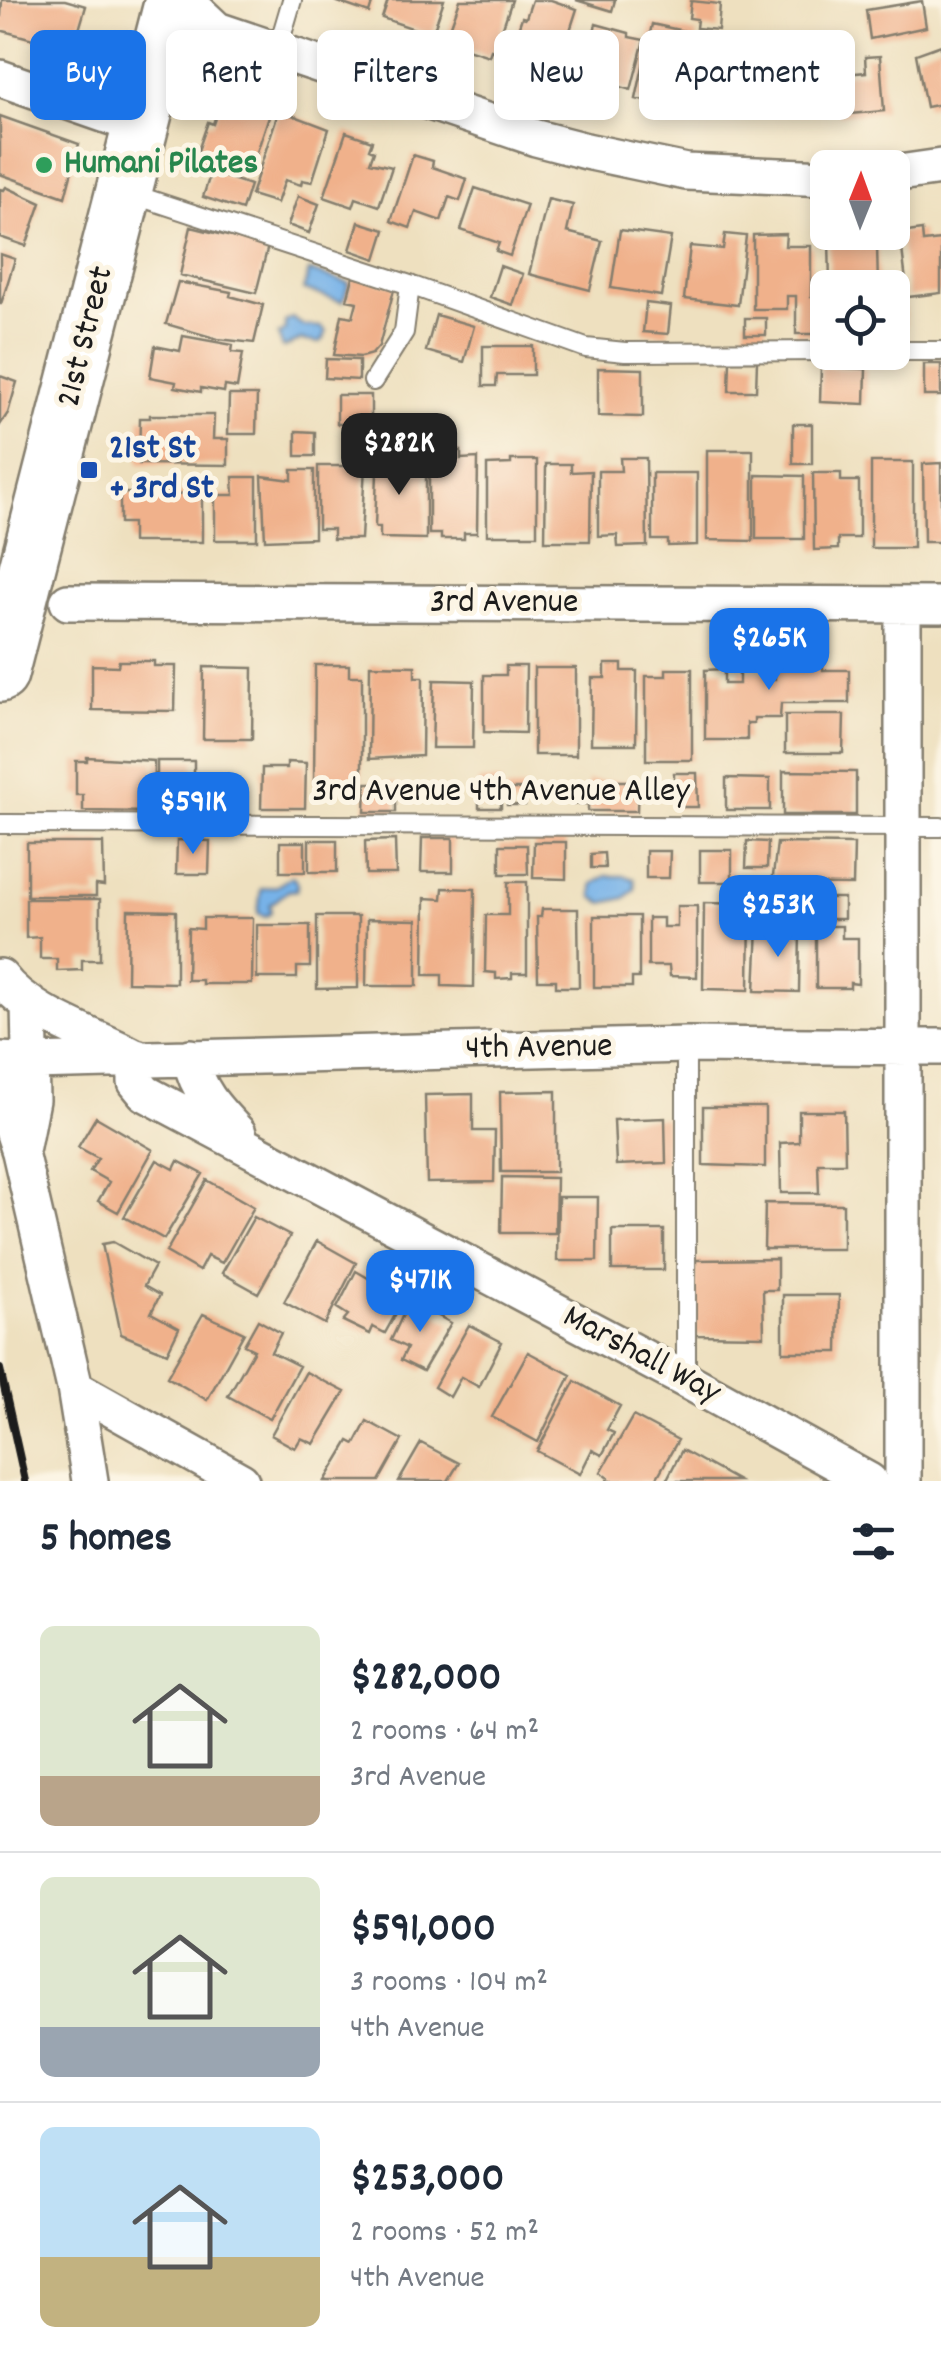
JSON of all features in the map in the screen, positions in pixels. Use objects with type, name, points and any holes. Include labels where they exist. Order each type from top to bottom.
[{"type":"main road","name":"21st Street","points":[[6,648],[173,14]]},
{"type":"street","points":[[173,14],[217,30]]},
{"type":"street","points":[[297,58],[586,151],[686,172],[810,177]]},
{"type":"street","points":[[0,78],[141,127]]},
{"type":"street","points":[[910,171],[941,167]]},
{"type":"street","points":[[34,545],[68,602]]},
{"type":"street","name":"3rd Avenue","points":[[6,648],[58,614],[68,602],[941,605]]},
{"type":"street","points":[[903,605],[904,1481]]},
{"type":"street","name":"4th Avenue","points":[[0,977],[9,990],[29,1003],[136,1057]]},
{"type":"street","points":[[20,1152],[28,1129],[16,1061],[29,1003]]},
{"type":"street","name":"4th Avenue","points":[[16,1061],[686,1045],[941,1047]]},
{"type":"street","name":"Marshall Way","points":[[190,1056],[194,1074],[212,1106],[253,1148]]},
{"type":"street","name":"Marshall Way","points":[[136,1057],[136,1082],[145,1093],[869,1481]]},
{"type":"street","points":[[0,1090],[20,1152],[74,1388],[90,1481]]},
{"type":"street","points":[[74,1388],[242,1481]]},
{"type":"lane","points":[[283,30],[292,0]]},
{"type":"lane","points":[[124,192],[410,284],[568,343],[603,350],[810,351]]},
{"type":"lane","points":[[374,381],[404,332],[410,284]]},
{"type":"lane","points":[[910,351],[941,351]]},
{"type":"lane","name":"3rd Avenue 4th Avenue Alley","points":[[0,824],[941,826]]},
{"type":"lane","points":[[686,1045],[686,1380]]},
{"type":"water","points":[[309,271],[349,283],[343,302],[303,290]]},
{"type":"water","points":[[292,318],[304,326],[322,327],[326,332],[324,339],[319,343],[301,340],[283,348],[278,335]]},
{"type":"water","points":[[292,876],[297,890],[288,891],[270,905],[271,913],[265,917],[258,913],[261,889],[277,886]]},
{"type":"water","points":[[606,876],[634,879],[635,889],[625,898],[603,903],[593,897],[593,884]]},
{"type":"building","points":[[2,0],[65,0],[86,6],[79,30],[30,30],[30,38],[0,30]]},
{"type":"building","points":[[332,0],[373,0],[369,13]]},
{"type":"building","points":[[388,0],[444,0],[434,30],[417,30],[382,18]]},
{"type":"building","points":[[460,0],[512,0],[502,30],[494,30],[494,51],[489,56],[474,51],[474,30],[449,30]]},
{"type":"building","points":[[532,0],[551,0],[577,9],[570,30],[518,30],[522,17],[526,18]]},
{"type":"building","points":[[576,0],[615,0],[612,11]]},
{"type":"building","points":[[691,1],[720,4],[718,30],[696,28],[697,19],[689,18]]},
{"type":"building","points":[[922,1],[926,27],[870,39],[866,10]]},
{"type":"building","points":[[596,24],[618,30],[594,30]]},
{"type":"building","points":[[652,24],[679,30],[651,30]]},
{"type":"building","points":[[619,30],[639,39],[639,59],[631,90],[619,86]]},
{"type":"building","points":[[941,45],[941,104],[926,107],[916,54]]},
{"type":"building","points":[[880,56],[884,111],[855,114],[855,73],[866,72],[865,57]]},
{"type":"building","points":[[0,116],[79,144],[65,197],[0,174]]},
{"type":"building","points":[[297,117],[329,129],[312,182],[302,180],[301,185],[285,180],[277,203],[251,195],[276,120],[297,120]]},
{"type":"building","points":[[214,120],[268,120],[252,167],[234,161],[230,171],[221,169],[220,173],[193,165],[208,122],[213,124]]},
{"type":"building","points":[[346,132],[372,141],[370,162],[392,167],[379,206],[356,198],[353,207],[324,197]]},
{"type":"building","points":[[413,155],[433,161],[432,167],[467,179],[460,201],[449,197],[441,221],[416,212],[410,228],[391,221]]},
{"type":"building","points":[[211,172],[250,185],[242,210],[203,197]]},
{"type":"building","points":[[6,187],[41,203],[26,246],[0,237],[0,189]]},
{"type":"building","points":[[475,188],[527,205],[510,256],[496,251],[499,243],[461,230]]},
{"type":"building","points":[[298,196],[319,204],[309,233],[288,225]]},
{"type":"building","points":[[548,199],[573,205],[567,232],[602,241],[590,290],[529,274]]},
{"type":"building","points":[[359,222],[385,230],[376,259],[350,250]]},
{"type":"building","points":[[191,227],[268,246],[256,293],[180,275]]},
{"type":"building","points":[[620,230],[671,237],[661,296],[611,288]]},
{"type":"building","points":[[922,230],[923,242],[941,240],[941,293],[910,297],[910,270],[905,270],[902,250],[910,250],[910,232]]},
{"type":"building","points":[[725,234],[746,236],[738,305],[684,299],[690,246],[723,249]]},
{"type":"building","points":[[786,234],[785,246],[810,246],[810,334],[796,334],[796,296],[787,296],[787,309],[753,309],[753,235]]},
{"type":"building","points":[[829,250],[877,250],[878,270],[830,270]]},
{"type":"building","points":[[0,254],[15,259],[1,304],[0,304]]},
{"type":"building","points":[[500,266],[523,274],[513,305],[490,297]]},
{"type":"building","points":[[353,277],[395,286],[379,346],[372,354],[361,357],[334,355],[342,315],[353,317],[357,302],[347,300]]},
{"type":"building","points":[[178,282],[231,292],[230,296],[263,305],[254,343],[218,339],[166,324]]},
{"type":"building","points":[[646,303],[671,306],[668,334],[643,332]]},
{"type":"building","points":[[436,315],[474,326],[464,362],[426,351]]},
{"type":"building","points":[[745,318],[766,318],[766,335],[745,335]]},
{"type":"building","points":[[183,336],[233,345],[232,352],[243,353],[237,388],[225,386],[224,392],[201,388],[201,392],[150,377],[155,346],[180,351]]},
{"type":"building","points":[[483,346],[533,346],[533,375],[497,375],[496,386],[483,386]]},
{"type":"building","points":[[326,359],[359,360],[359,380],[325,378]]},
{"type":"building","points":[[730,361],[757,361],[756,391],[729,391]]},
{"type":"building","points":[[924,364],[941,364],[941,396],[924,396]]},
{"type":"building","points":[[598,368],[643,369],[643,417],[598,416]]},
{"type":"building","points":[[821,370],[866,370],[865,404],[820,402]]},
{"type":"building","points":[[0,376],[17,382],[8,413],[0,425]]},
{"type":"building","points":[[229,395],[257,395],[256,434],[228,434]]},
{"type":"building","points":[[337,395],[371,395],[371,424],[337,424]]},
{"type":"building","points":[[214,415],[213,439],[228,439],[228,465],[139,464],[140,418]]},
{"type":"building","points":[[793,424],[812,424],[812,464],[793,464]]},
{"type":"building","points":[[296,431],[315,432],[315,456],[296,456]]},
{"type":"building","points":[[378,446],[400,446],[400,472],[426,472],[426,539],[380,538],[380,527],[375,527]]},
{"type":"building","points":[[436,450],[461,451],[461,459],[478,458],[477,533],[464,533],[464,539],[441,539],[441,534],[429,534],[429,458],[436,459]]},
{"type":"building","points":[[707,450],[753,450],[753,541],[707,540]]},
{"type":"building","points":[[620,458],[646,458],[647,546],[618,547],[617,535],[598,536],[598,471],[621,471]]},
{"type":"building","points":[[511,460],[537,460],[537,535],[487,535],[487,465],[511,464]]},
{"type":"building","points":[[871,462],[913,462],[913,548],[871,548]]},
{"type":"building","points":[[941,463],[941,542],[924,542],[923,464]]},
{"type":"building","points":[[546,464],[571,464],[571,472],[591,471],[590,541],[545,541]]},
{"type":"building","points":[[318,466],[365,466],[361,539],[333,539],[333,529],[318,529]]},
{"type":"building","points":[[292,470],[314,470],[314,538],[265,540],[262,476],[292,480]]},
{"type":"building","points":[[652,473],[697,473],[697,545],[668,546],[668,540],[652,540]]},
{"type":"building","points":[[813,473],[841,473],[841,481],[859,481],[859,538],[838,538],[838,549],[814,550]]},
{"type":"building","points":[[756,475],[804,476],[804,539],[756,539]]},
{"type":"building","points":[[233,477],[257,477],[257,540],[215,540],[215,495],[234,495]]},
{"type":"building","points":[[120,493],[202,494],[202,542],[132,542],[132,523],[120,523]]},
{"type":"building","points":[[823,651],[823,670],[849,670],[849,703],[781,703],[780,718],[754,718],[754,723],[747,723],[747,740],[705,740],[705,670],[724,669],[724,684],[739,684],[739,669],[771,673],[771,679],[775,679],[775,652]]},
{"type":"building","points":[[119,661],[154,661],[154,666],[176,666],[175,711],[92,710],[92,665],[118,666]]},
{"type":"building","points":[[605,664],[622,664],[622,671],[637,671],[636,744],[591,744],[592,678],[605,678]]},
{"type":"building","points":[[315,665],[349,665],[349,676],[362,676],[362,785],[314,784]]},
{"type":"building","points":[[370,665],[415,666],[415,677],[423,677],[422,756],[369,759]]},
{"type":"building","points":[[506,666],[526,666],[525,733],[484,732],[484,675],[506,675]]},
{"type":"building","points":[[204,667],[253,668],[252,739],[203,739]]},
{"type":"building","points":[[534,668],[576,668],[576,755],[534,755]]},
{"type":"building","points":[[666,669],[692,669],[692,760],[646,760],[646,676],[666,676]]},
{"type":"building","points":[[434,680],[474,681],[473,748],[432,748]]},
{"type":"building","points":[[785,715],[844,715],[843,753],[785,753]]},
{"type":"building","points":[[87,757],[154,761],[153,812],[83,811],[83,795],[76,795],[76,761],[87,761]]},
{"type":"building","points":[[157,761],[194,761],[194,805],[157,805]]},
{"type":"building","points":[[287,762],[306,763],[305,808],[261,808],[262,768],[287,768]]},
{"type":"building","points":[[783,771],[856,772],[856,815],[783,815]]},
{"type":"building","points":[[674,773],[697,773],[698,807],[674,807]]},
{"type":"building","points":[[201,775],[228,775],[227,805],[201,805]]},
{"type":"building","points":[[726,778],[770,779],[770,810],[726,810]]},
{"type":"building","points":[[479,781],[501,781],[501,808],[479,808]]},
{"type":"building","points":[[588,781],[638,781],[637,811],[588,811]]},
{"type":"building","points":[[366,783],[396,783],[396,812],[365,812]]},
{"type":"building","points":[[507,789],[525,789],[525,805],[507,805]]},
{"type":"building","points":[[571,792],[586,793],[586,804],[570,804]]},
{"type":"building","points":[[422,838],[453,838],[453,872],[421,872]]},
{"type":"building","points":[[177,840],[210,841],[209,874],[176,874]]},
{"type":"building","points":[[309,840],[337,840],[337,872],[309,872]]},
{"type":"building","points":[[395,840],[396,874],[366,874],[365,841]]},
{"type":"building","points":[[747,841],[768,842],[767,868],[746,868]]},
{"type":"building","points":[[280,842],[305,842],[305,872],[280,872]]},
{"type":"building","points":[[534,842],[566,842],[566,879],[533,878]]},
{"type":"building","points":[[27,843],[103,843],[104,886],[96,885],[96,896],[27,896]]},
{"type":"building","points":[[777,843],[854,844],[853,885],[772,884]]},
{"type":"building","points":[[500,845],[527,845],[528,874],[500,874]]},
{"type":"building","points":[[700,850],[732,850],[732,882],[700,882]]},
{"type":"building","points":[[646,851],[670,851],[669,878],[646,878]]},
{"type":"building","points":[[604,853],[605,868],[591,868],[591,854]]},
{"type":"building","points":[[508,882],[527,882],[527,973],[496,979],[496,973],[485,972],[486,915],[508,915]]},
{"type":"building","points":[[443,888],[475,889],[474,987],[442,986],[442,975],[424,975],[425,898],[442,899]]},
{"type":"building","points":[[789,897],[806,897],[806,925],[789,924]]},
{"type":"building","points":[[820,898],[844,898],[844,919],[819,919]]},
{"type":"building","points":[[26,899],[100,899],[100,960],[82,960],[82,970],[57,971],[57,959],[40,959],[40,937],[26,938]]},
{"type":"building","points":[[704,903],[750,904],[749,990],[703,989]]},
{"type":"building","points":[[677,906],[697,906],[697,977],[670,976],[669,966],[648,966],[648,918],[663,918],[663,927],[677,927]]},
{"type":"building","points":[[542,909],[578,909],[579,987],[556,987],[556,980],[538,980],[537,917],[541,917]]},
{"type":"building","points":[[128,910],[176,911],[176,983],[127,982]]},
{"type":"building","points":[[317,916],[358,916],[358,988],[317,989]]},
{"type":"building","points":[[594,916],[639,916],[639,978],[632,978],[632,987],[594,987]]},
{"type":"building","points":[[203,918],[253,918],[252,984],[202,984],[202,980],[187,980],[188,928],[203,929]]},
{"type":"building","points":[[367,919],[417,920],[417,986],[366,986]]},
{"type":"building","points":[[257,925],[310,925],[310,967],[297,967],[297,978],[257,978]]},
{"type":"building","points":[[816,926],[842,926],[842,938],[858,938],[858,984],[850,983],[850,988],[816,988]]},
{"type":"building","points":[[758,928],[800,928],[799,992],[755,991]]},
{"type":"building","points":[[556,1091],[556,1172],[501,1172],[500,1092]]},
{"type":"building","points":[[473,1094],[473,1131],[495,1131],[494,1182],[427,1183],[425,1095]]},
{"type":"building","points":[[703,1107],[765,1107],[765,1167],[703,1165]]},
{"type":"building","points":[[799,1111],[844,1111],[845,1163],[818,1163],[819,1193],[781,1193],[780,1143],[799,1142]]},
{"type":"building","points":[[96,1117],[153,1150],[118,1212],[98,1201],[109,1182],[90,1171],[98,1158],[78,1147]]},
{"type":"building","points":[[665,1118],[666,1163],[616,1165],[614,1120]]},
{"type":"building","points":[[157,1160],[174,1169],[178,1161],[203,1174],[164,1239],[124,1217]]},
{"type":"building","points":[[502,1177],[556,1178],[555,1233],[501,1233]]},
{"type":"building","points":[[207,1180],[254,1207],[222,1263],[207,1256],[199,1271],[166,1252]]},
{"type":"building","points":[[558,1197],[598,1197],[597,1261],[557,1261]]},
{"type":"building","points":[[765,1203],[843,1204],[843,1249],[764,1249]]},
{"type":"building","points":[[254,1217],[290,1236],[258,1293],[222,1273]]},
{"type":"building","points":[[612,1230],[664,1230],[664,1270],[612,1270]]},
{"type":"building","points":[[317,1241],[356,1263],[325,1324],[284,1302]]},
{"type":"building","points":[[113,1242],[155,1266],[144,1286],[160,1295],[151,1313],[179,1328],[167,1353],[121,1334],[102,1244]]},
{"type":"building","points":[[777,1259],[777,1290],[763,1290],[764,1336],[695,1335],[696,1260]]},
{"type":"building","points":[[356,1271],[404,1299],[385,1333],[373,1327],[370,1334],[343,1321],[348,1315],[337,1308]]},
{"type":"building","points":[[783,1295],[839,1295],[838,1352],[783,1352]]},
{"type":"building","points":[[410,1300],[451,1323],[423,1371],[401,1360],[407,1348],[391,1340]]},
{"type":"building","points":[[203,1314],[244,1333],[207,1400],[167,1377]]},
{"type":"building","points":[[258,1320],[281,1333],[271,1352],[299,1366],[270,1419],[228,1396],[254,1350],[244,1345]]},
{"type":"building","points":[[469,1325],[502,1342],[479,1387],[461,1377],[450,1397],[434,1387]]},
{"type":"building","points":[[528,1352],[571,1375],[538,1442],[492,1417]]},
{"type":"building","points":[[306,1372],[345,1392],[314,1444],[301,1438],[295,1448],[271,1435]]},
{"type":"building","points":[[575,1381],[620,1406],[607,1430],[614,1433],[602,1455],[592,1450],[580,1474],[537,1451]]},
{"type":"building","points":[[633,1416],[678,1440],[655,1481],[607,1481],[609,1478],[601,1472]]},
{"type":"building","points":[[367,1421],[402,1440],[379,1481],[325,1481],[349,1441],[355,1444]]},
{"type":"building","points":[[421,1443],[459,1463],[448,1481],[399,1481]]},
{"type":"building","points":[[682,1450],[738,1481],[666,1481]]},
{"type":"railway","points":[[0,1369],[25,1481]]},
{"type":"place","name":"Humani Pilates","points":[[44,165]]},
{"type":"place","name":"21st St + 3rd St","points":[[89,470]]}]
